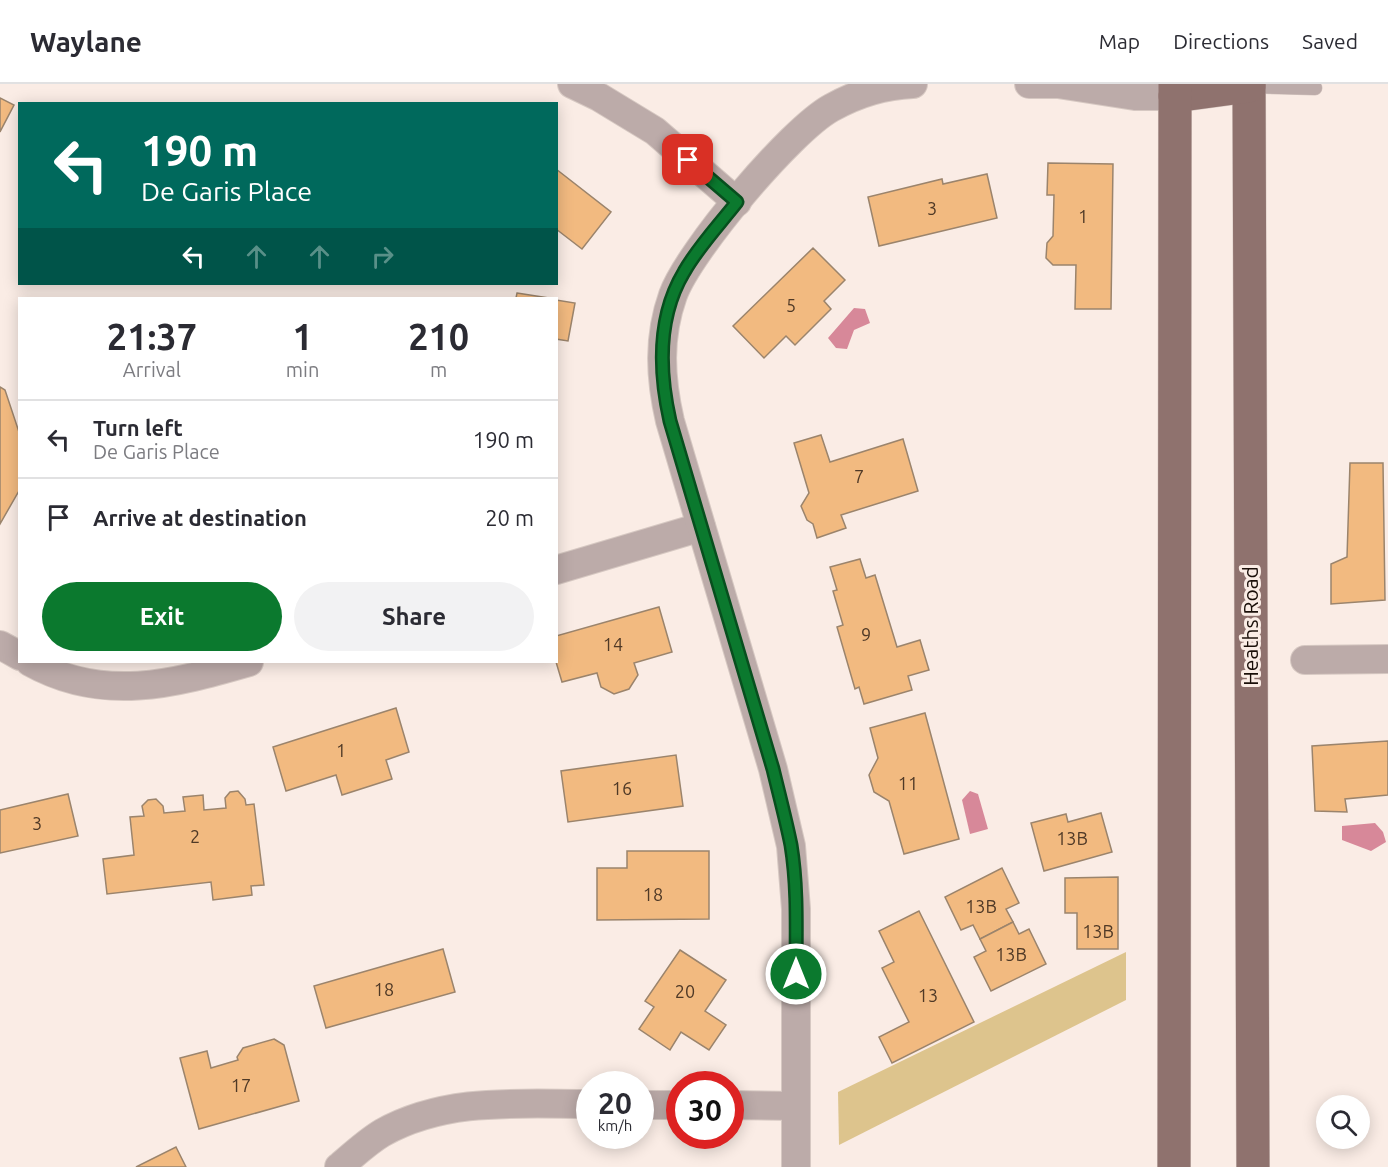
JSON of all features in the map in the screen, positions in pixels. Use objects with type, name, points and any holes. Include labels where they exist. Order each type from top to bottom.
[{"type":"main road","points":[[1174,1167],[1175,90],[1244,85]]},
{"type":"main road","name":"Heaths Road","points":[[1244,85],[1253,1167]]},
{"type":"street","points":[[572,84],[655,131],[737,202]]},
{"type":"street","points":[[796,1167],[796,909],[791,846],[773,769],[666,404],[661,369],[662,346],[673,295],[683,273],[737,202],[793,138],[830,109],[874,90],[913,84]]},
{"type":"street","points":[[1029,84],[1060,84],[1135,96],[1175,90]]},
{"type":"street","points":[[558,569],[701,527]]},
{"type":"street","points":[[0,645],[18,655]]},
{"type":"street","points":[[1305,660],[1388,658]]},
{"type":"street","points":[[32,663],[53,675],[91,684],[129,688],[209,674],[246,663]]},
{"type":"street","points":[[339,1167],[381,1133],[427,1113],[479,1104],[576,1104]]},
{"type":"street","points":[[744,1105],[796,1106]]},
{"type":"lane","points":[[1244,85],[1315,88]]},
{"type":"lane","points":[[1252,1044],[1264,1097],[1263,1167]]},
{"type":"shaded area","points":[[854,308],[865,309],[870,323],[854,330],[847,349],[836,348],[828,338]]},
{"type":"shaded area","points":[[970,791],[978,794],[988,829],[970,834],[962,800]]},
{"type":"shaded area","points":[[1375,823],[1383,832],[1386,842],[1371,851],[1342,840],[1342,826]]},
{"type":"shaded area","points":[[1126,952],[1126,1000],[839,1145],[838,1092]]},
{"type":"building","points":[[0,98],[14,105],[0,132]]},
{"type":"building","points":[[1048,163],[1113,164],[1111,309],[1075,309],[1076,265],[1053,265],[1046,258],[1047,243],[1053,236],[1054,195],[1047,195]]},
{"type":"building","points":[[558,171],[611,212],[582,249],[558,231]]},
{"type":"building","points":[[987,174],[997,218],[879,246],[868,197],[942,179],[943,184]]},
{"type":"building","points":[[813,248],[845,280],[824,301],[831,309],[795,345],[786,336],[764,358],[733,326]]},
{"type":"building","points":[[517,293],[543,297],[516,297]]},
{"type":"building","points":[[558,300],[575,303],[568,341],[558,339]]},
{"type":"building","points":[[0,387],[5,390],[18,429],[18,492],[0,524]]},
{"type":"building","points":[[821,435],[830,462],[903,439],[918,491],[841,515],[846,528],[817,538],[813,524],[807,520],[801,506],[809,493],[794,443]]},
{"type":"building","points":[[1350,463],[1383,463],[1385,600],[1331,604],[1331,564],[1347,557]]},
{"type":"building","points":[[860,559],[866,578],[875,575],[897,647],[920,640],[929,670],[908,676],[912,690],[864,704],[859,687],[855,689],[837,627],[843,625],[833,591],[837,590],[830,567]]},
{"type":"building","points":[[659,607],[672,652],[634,663],[638,675],[629,689],[614,694],[601,687],[597,673],[562,682],[556,663],[558,635]]},
{"type":"building","points":[[396,708],[409,752],[386,760],[392,779],[342,795],[336,775],[286,791],[273,747]]},
{"type":"building","points":[[925,713],[959,839],[904,854],[889,801],[874,792],[869,775],[878,758],[870,728]]},
{"type":"building","points":[[1388,741],[1388,795],[1345,799],[1347,812],[1315,811],[1312,746]]},
{"type":"building","points":[[676,755],[683,806],[568,822],[561,771]]},
{"type":"building","points":[[238,791],[245,799],[246,805],[254,804],[264,885],[251,886],[252,895],[213,900],[211,882],[107,894],[103,859],[134,855],[130,817],[144,816],[142,806],[148,800],[156,799],[163,806],[164,813],[185,811],[183,797],[203,795],[204,810],[226,808],[225,798],[230,792]]},
{"type":"building","points":[[68,794],[78,836],[0,853],[0,810]]},
{"type":"building","points":[[1101,813],[1112,852],[1044,871],[1031,823],[1066,814],[1068,822]]},
{"type":"building","points":[[627,851],[709,851],[709,919],[597,920],[597,868],[627,868]]},
{"type":"building","points":[[1002,868],[1019,903],[1006,909],[1013,922],[980,939],[973,925],[961,930],[945,897]]},
{"type":"building","points":[[1118,877],[1118,949],[1077,949],[1077,913],[1065,913],[1065,878]]},
{"type":"building","points":[[919,911],[974,1022],[892,1063],[879,1037],[909,1022],[882,968],[894,962],[879,931]]},
{"type":"building","points":[[1013,922],[1019,934],[1029,929],[1046,964],[991,991],[974,957],[986,951],[980,939]]},
{"type":"building","points":[[443,949],[455,992],[326,1028],[314,986]]},
{"type":"building","points":[[680,950],[726,980],[705,1011],[726,1025],[709,1050],[681,1032],[670,1050],[639,1029],[654,1007],[645,1001]]},
{"type":"building","points":[[274,1039],[284,1045],[299,1101],[199,1129],[180,1058],[207,1051],[211,1068],[238,1060],[237,1057],[243,1048]]},
{"type":"building","points":[[176,1147],[186,1167],[136,1167]]},
{"type":"route","points":[[688,160],[737,202],[694,256],[673,295],[662,346],[663,386],[670,421],[719,593],[773,769],[787,827],[791,846],[796,909],[796,974]]}]
